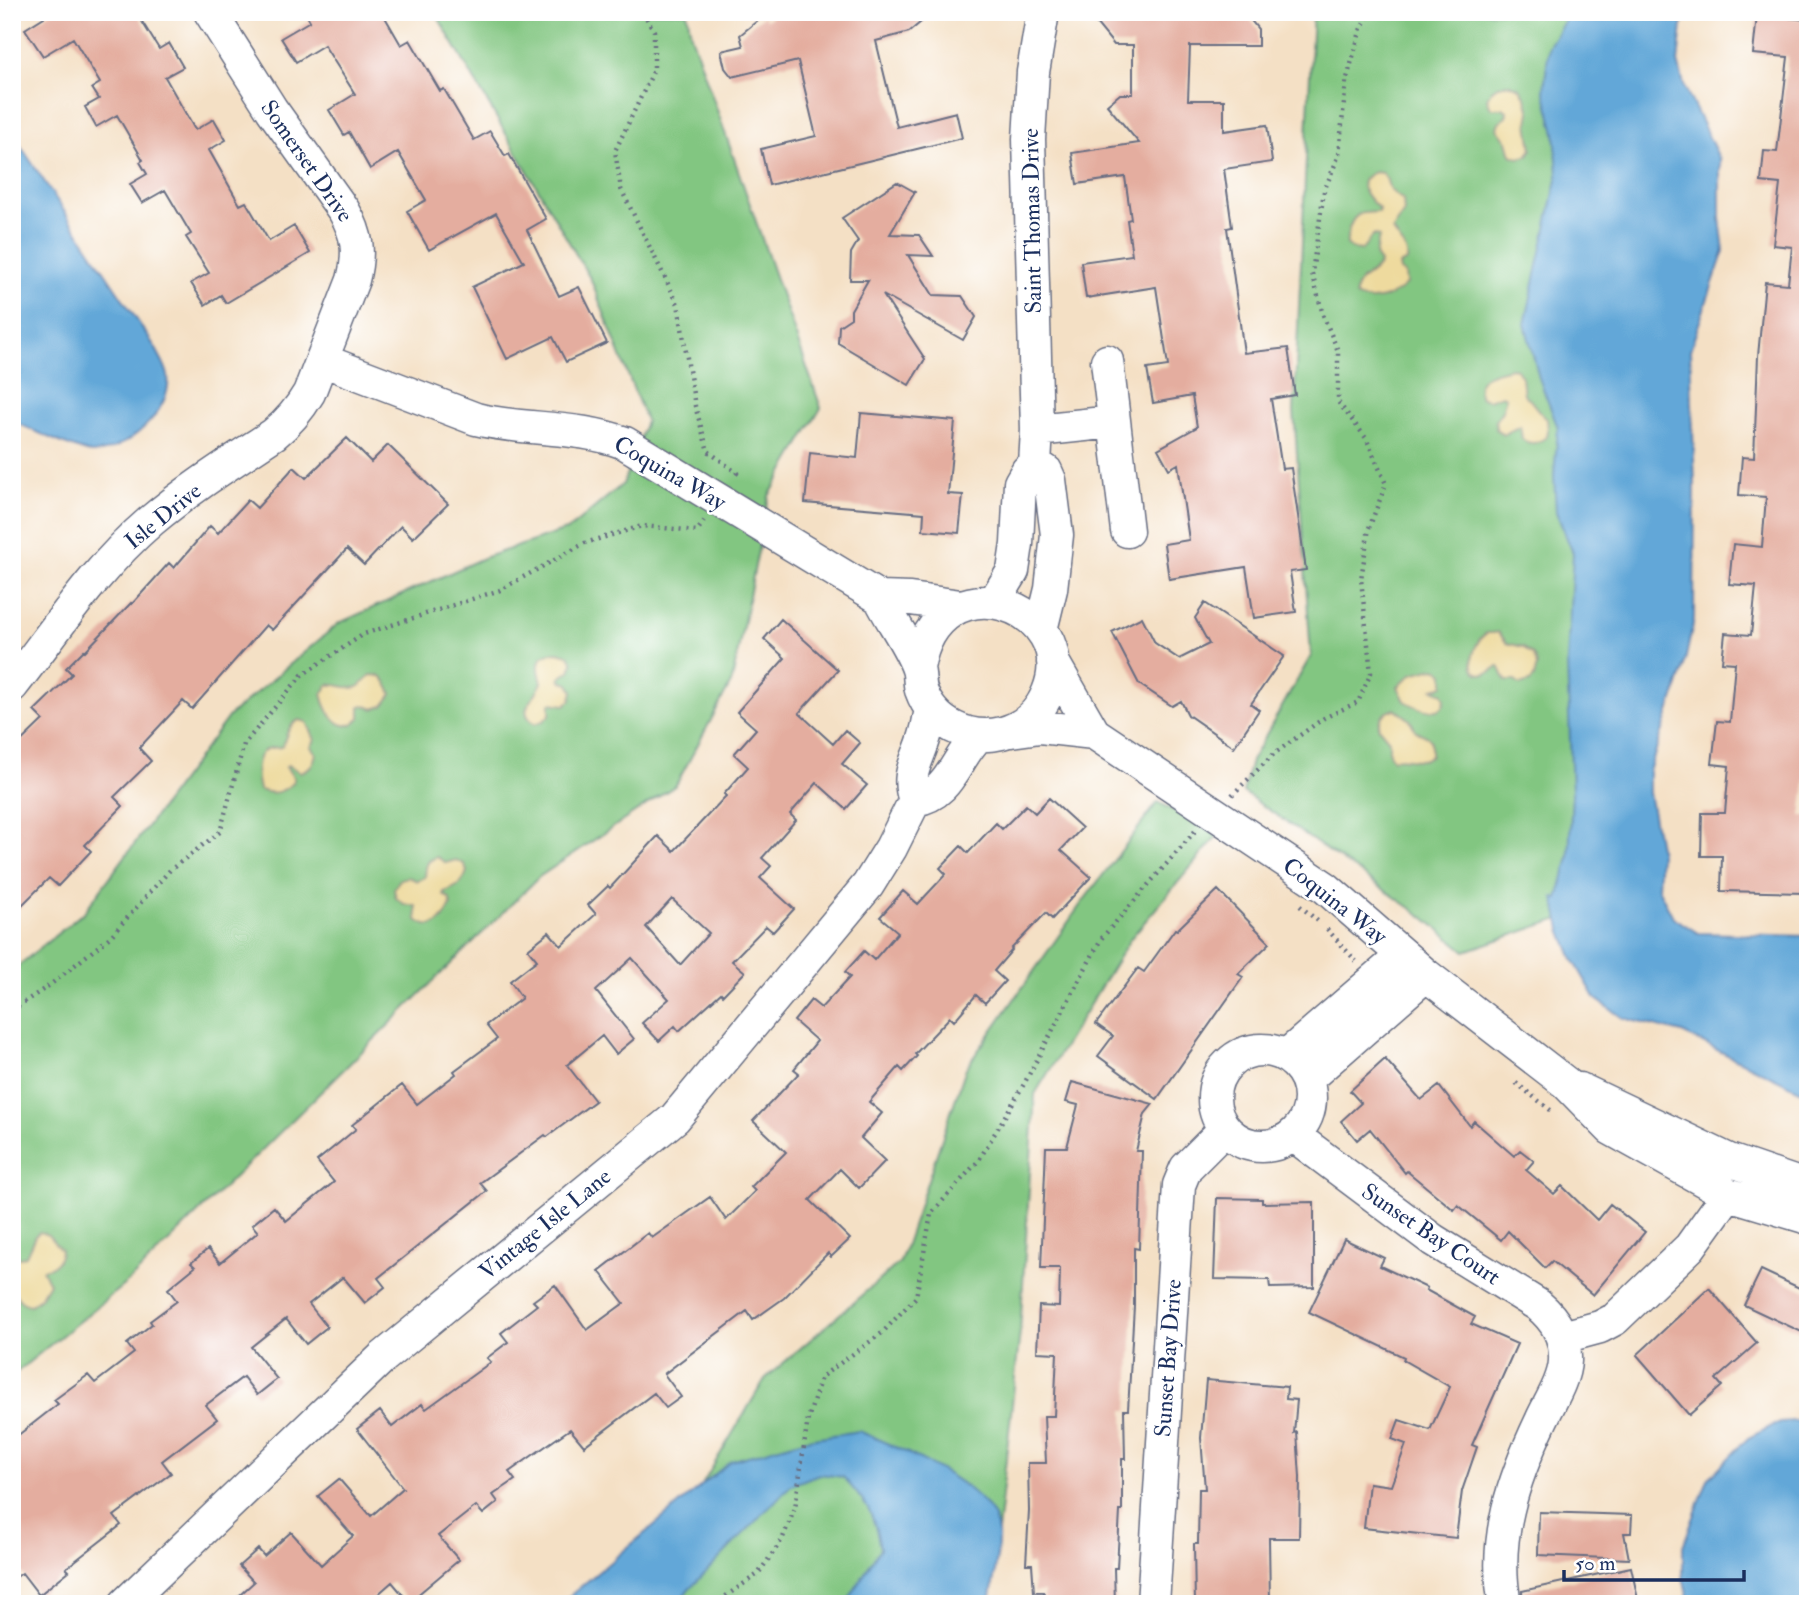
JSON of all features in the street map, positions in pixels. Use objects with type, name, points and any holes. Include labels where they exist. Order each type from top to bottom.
[{"type":"street","name":"Somerset Drive","points":[[210,12],[272,110],[354,228],[358,263],[322,360]]},
{"type":"street","name":"Saint Thomas Drive","points":[[994,602],[1013,571],[1020,483],[1035,464],[1037,430],[1029,139],[1033,72],[1042,12]]},
{"type":"street","name":"Coquina Way","points":[[322,360],[476,419],[496,424],[607,436],[625,443],[880,598],[961,606]]},
{"type":"street","name":"Isle Drive","points":[[12,686],[96,576],[122,548],[180,498],[288,422],[309,393],[322,360]]},
{"type":"street","points":[[1107,361],[1127,531]]},
{"type":"street","points":[[1037,430],[1113,422]]},
{"type":"street","points":[[1035,464],[1046,471],[1050,480],[1057,535],[1051,589],[1041,630]]},
{"type":"street","points":[[1019,509],[1053,507]]},
{"type":"street","points":[[880,598],[918,668]]},
{"type":"street","points":[[994,602],[1013,607],[1028,616],[1041,630],[1049,645],[1053,662],[1051,684],[1043,704],[1029,721],[1010,732],[978,736],[960,732],[944,722],[931,709],[921,690],[918,668],[921,649],[930,631],[943,616],[961,606],[994,602]]},
{"type":"street","name":"Coquina Way","points":[[1053,662],[1094,733],[1204,828],[1326,888],[1426,975],[1566,1083],[1611,1129],[1728,1194],[1808,1218]]},
{"type":"street","points":[[931,709],[923,743],[912,768],[911,789],[915,800],[931,797],[949,779],[962,755],[978,736]]},
{"type":"street","name":"Coquina Way","points":[[1010,732],[1040,727],[1094,733]]},
{"type":"street","name":"Vintage Isle Lane","points":[[125,1604],[382,1358],[675,1118],[868,885],[891,848],[915,800]]},
{"type":"street","points":[[1297,1067],[1403,955]]},
{"type":"street","points":[[1297,1067],[1426,975]]},
{"type":"street","points":[[1256,1050],[1271,1050],[1297,1067],[1311,1094],[1310,1109],[1304,1124],[1293,1135],[1279,1144],[1262,1147],[1246,1144],[1231,1136],[1225,1129],[1214,1108],[1214,1092],[1219,1076],[1228,1063],[1256,1050]]},
{"type":"street","name":"Coquina Way","points":[[1566,1083],[1729,1160],[1808,1187]]},
{"type":"street","name":"Sunset Bay Drive","points":[[1153,1604],[1179,1185],[1186,1168],[1225,1129]]},
{"type":"street","name":"Sunset Bay Court","points":[[1293,1135],[1433,1240],[1538,1305],[1552,1317],[1563,1338]]},
{"type":"street","points":[[1505,1604],[1502,1557],[1506,1518],[1521,1462],[1560,1379],[1565,1363],[1563,1338],[1600,1327],[1615,1319],[1690,1247],[1728,1194]]},
{"type":"path","points":[[12,1010],[50,985],[110,937],[170,870],[220,832],[244,744],[302,676],[364,634],[500,590],[585,542],[642,526],[697,531],[737,473],[708,451],[695,406],[678,304],[621,189],[615,151],[654,70],[654,31],[643,12]]},
{"type":"path","points":[[714,1604],[758,1574],[782,1540],[795,1508],[808,1419],[821,1377],[882,1333],[916,1297],[931,1214],[979,1160],[1024,1084],[1101,939],[1275,753],[1324,718],[1357,702],[1371,673],[1361,579],[1369,528],[1386,484],[1366,438],[1338,402],[1338,351],[1323,315],[1312,273],[1324,191],[1339,155],[1346,82],[1361,27],[1371,12]]},
{"type":"path","points":[[1291,899],[1327,929],[1359,965]]},
{"type":"green space","points":[[435,12],[687,12],[691,35],[821,408],[769,496],[732,681],[676,785],[539,877],[131,1279],[12,1376],[12,971],[84,912],[229,716],[339,623],[483,558],[569,529],[623,484],[646,421],[591,280]]},
{"type":"green space","points":[[1313,12],[1654,12],[1580,912],[1465,951],[1425,918],[1243,792],[1251,761],[1311,656],[1294,411]]},
{"type":"green space","points":[[1158,802],[1218,835],[1130,939],[1035,1094],[1020,1332],[998,1531],[926,1604],[631,1604],[765,1379],[900,1262],[966,1068],[1081,904]]},
{"type":"sand","points":[[1510,84],[1520,88],[1530,112],[1528,123],[1532,149],[1527,156],[1519,158],[1511,155],[1507,141],[1497,128],[1499,122],[1506,117],[1507,111],[1503,108],[1491,108],[1487,99],[1496,87]]},
{"type":"sand","points":[[1375,172],[1382,173],[1390,190],[1403,200],[1404,212],[1393,230],[1406,252],[1407,261],[1399,265],[1400,271],[1405,274],[1406,284],[1390,296],[1369,300],[1356,296],[1356,289],[1380,263],[1375,255],[1379,237],[1371,237],[1362,250],[1351,249],[1347,241],[1349,228],[1357,216],[1378,212],[1379,209],[1366,195],[1362,185],[1368,176]]},
{"type":"sand","points":[[1517,369],[1522,377],[1524,394],[1547,419],[1547,437],[1537,442],[1522,439],[1520,426],[1503,435],[1496,429],[1495,421],[1502,411],[1506,397],[1502,395],[1488,400],[1481,398],[1479,384],[1482,379],[1491,373]]},
{"type":"sand","points":[[1498,632],[1507,643],[1523,647],[1533,655],[1537,665],[1534,678],[1530,682],[1520,685],[1515,681],[1506,681],[1499,666],[1484,674],[1474,669],[1473,656],[1478,642],[1487,633]]},
{"type":"sand","points":[[558,652],[569,655],[573,663],[570,671],[560,678],[569,684],[573,691],[571,700],[565,705],[550,703],[550,715],[535,724],[529,719],[527,708],[542,682],[540,661],[546,655]]},
{"type":"sand","points":[[1433,668],[1444,673],[1444,686],[1434,689],[1445,698],[1440,709],[1429,710],[1405,701],[1398,687],[1412,674]]},
{"type":"sand","points":[[371,675],[382,678],[392,694],[383,706],[374,709],[363,705],[360,707],[360,718],[347,725],[335,720],[322,694],[328,685],[358,687]]},
{"type":"sand","points":[[1396,709],[1410,720],[1416,731],[1431,741],[1431,755],[1427,758],[1393,759],[1389,753],[1389,740],[1378,727],[1384,715]]},
{"type":"sand","points":[[299,720],[307,722],[315,740],[311,747],[316,753],[313,763],[300,772],[288,765],[286,767],[294,778],[293,783],[285,789],[273,793],[259,790],[257,768],[261,753],[268,748],[282,747],[290,728]]},
{"type":"sand","points":[[437,857],[446,863],[456,860],[464,864],[467,871],[459,884],[444,892],[443,895],[449,898],[451,905],[445,916],[437,923],[428,925],[417,920],[416,906],[404,904],[396,898],[394,889],[400,879],[408,877],[418,881],[425,877],[427,864]]},
{"type":"sand","points":[[40,1232],[48,1235],[61,1250],[55,1264],[42,1270],[49,1283],[40,1298],[31,1305],[18,1299],[15,1293],[12,1255],[20,1258],[26,1256],[35,1236]]},
{"type":"water","points":[[1570,12],[1690,12],[1682,26],[1678,62],[1685,88],[1720,160],[1720,218],[1724,251],[1690,350],[1695,485],[1694,619],[1683,671],[1649,771],[1649,793],[1660,852],[1658,888],[1673,917],[1698,933],[1808,936],[1808,1094],[1682,1033],[1623,1018],[1596,999],[1573,959],[1561,929],[1554,898],[1558,899],[1569,857],[1572,792],[1567,663],[1573,553],[1556,512],[1554,475],[1558,428],[1539,378],[1525,324],[1558,175],[1555,133],[1544,90],[1549,46]]},
{"type":"water","points":[[12,133],[165,365],[167,389],[155,416],[131,438],[105,451],[92,453],[76,448],[12,420]]},
{"type":"water","points":[[1808,1420],[1808,1604],[1690,1604],[1683,1578],[1683,1546],[1708,1479],[1748,1438],[1780,1422]]},
{"type":"water","points":[[859,1431],[942,1471],[981,1500],[993,1516],[998,1533],[990,1604],[846,1604],[880,1548],[878,1536],[868,1509],[843,1477],[819,1474],[791,1485],[675,1604],[560,1604],[731,1461],[807,1439]]},
{"type":"building","points":[[52,12],[136,12],[159,49],[169,43],[183,67],[165,77],[195,130],[214,119],[226,140],[209,150],[240,205],[246,202],[269,241],[294,226],[310,253],[226,303],[221,295],[205,305],[191,283],[209,273],[186,237],[191,234],[165,190],[142,203],[130,184],[147,174],[140,162],[143,160],[117,115],[96,127],[85,107],[99,99],[92,88],[100,83],[73,38],[43,56],[25,29]]},
{"type":"building","points":[[305,12],[382,12],[401,45],[410,40],[440,91],[444,89],[474,140],[490,131],[505,156],[509,154],[546,219],[527,230],[559,296],[579,287],[607,343],[566,362],[553,337],[507,359],[472,287],[524,262],[496,213],[429,250],[407,211],[426,200],[398,152],[370,169],[349,132],[344,135],[329,110],[355,94],[324,45],[296,62],[281,38],[310,21]]},
{"type":"building","points":[[777,12],[933,12],[909,32],[876,41],[897,127],[956,112],[962,138],[769,185],[761,149],[816,136],[798,61],[732,77],[725,68],[721,51],[743,46],[740,35],[763,16],[767,20]]},
{"type":"building","points":[[1087,12],[1129,12],[1133,18],[1249,18],[1258,29],[1258,46],[1190,46],[1188,100],[1224,100],[1224,131],[1267,125],[1272,162],[1224,169],[1232,227],[1227,228],[1244,353],[1288,348],[1295,395],[1271,399],[1282,469],[1291,468],[1306,570],[1290,572],[1296,612],[1254,618],[1246,567],[1169,579],[1164,544],[1189,540],[1178,464],[1169,469],[1158,449],[1197,427],[1192,396],[1153,403],[1147,369],[1168,366],[1156,287],[1086,298],[1081,262],[1132,255],[1127,220],[1131,219],[1125,177],[1077,184],[1072,153],[1139,143],[1107,105],[1120,94],[1133,94],[1133,45],[1114,45]]},
{"type":"building","points":[[1757,15],[1808,20],[1808,759],[1801,816],[1808,816],[1806,893],[1721,891],[1722,856],[1701,856],[1702,813],[1725,813],[1729,766],[1712,764],[1717,721],[1730,722],[1735,663],[1722,662],[1725,633],[1751,635],[1756,586],[1729,584],[1733,544],[1762,547],[1766,497],[1739,495],[1742,457],[1754,458],[1758,356],[1765,282],[1788,284],[1792,247],[1773,245],[1780,184],[1761,182],[1764,151],[1777,152],[1788,57],[1753,54]]},
{"type":"building","points":[[897,182],[915,192],[890,234],[919,235],[933,256],[908,255],[933,295],[962,296],[976,317],[963,340],[883,295],[925,359],[909,385],[838,343],[839,326],[851,318],[851,310],[868,280],[850,280],[851,253],[858,241],[842,218]]},
{"type":"building","points":[[861,413],[955,421],[948,494],[963,495],[959,533],[923,530],[924,513],[805,503],[810,453],[857,458]]},
{"type":"building","points":[[347,438],[371,462],[388,445],[448,504],[413,538],[401,526],[364,565],[347,549],[272,630],[266,625],[192,709],[183,701],[139,748],[151,761],[114,797],[123,806],[85,845],[91,851],[58,886],[49,878],[12,915],[12,750],[43,720],[34,711],[72,674],[66,668],[132,604],[169,563],[174,568],[210,526],[218,533],[248,500],[257,508],[294,467],[306,478]]},
{"type":"building","points":[[1205,603],[1284,656],[1251,704],[1259,710],[1234,747],[1188,715],[1181,701],[1172,706],[1139,684],[1112,632],[1142,617],[1155,643],[1179,659],[1209,644],[1195,618]]},
{"type":"building","points":[[781,619],[838,670],[799,713],[833,744],[845,730],[860,743],[842,764],[867,785],[846,809],[817,783],[790,814],[796,820],[762,858],[771,866],[760,878],[794,909],[773,932],[766,926],[732,961],[745,972],[723,995],[721,993],[679,1031],[675,1026],[659,1041],[642,1023],[669,999],[632,958],[596,991],[634,1039],[616,1054],[602,1036],[567,1065],[595,1101],[480,1183],[487,1191],[378,1278],[385,1287],[365,1303],[343,1277],[309,1304],[327,1327],[306,1344],[286,1319],[251,1347],[277,1379],[257,1395],[243,1377],[206,1405],[217,1419],[162,1461],[171,1473],[114,1516],[121,1525],[66,1568],[69,1571],[39,1595],[22,1573],[12,1580],[12,1440],[58,1404],[54,1400],[88,1375],[95,1383],[134,1353],[127,1344],[152,1324],[150,1321],[177,1301],[168,1289],[195,1267],[191,1263],[208,1249],[220,1263],[258,1232],[252,1225],[274,1207],[286,1221],[334,1182],[317,1161],[356,1129],[352,1125],[402,1085],[417,1104],[456,1074],[454,1071],[497,1039],[486,1025],[522,998],[510,981],[537,960],[528,949],[549,932],[561,946],[596,914],[588,905],[608,886],[610,888],[658,836],[674,851],[726,796],[724,794],[748,767],[734,754],[756,729],[737,712],[785,658],[764,639]],"holes":[[[672,899],[709,933],[680,965],[646,927]]]},
{"type":"building","points":[[1049,798],[1082,828],[1061,850],[1091,877],[1052,919],[1046,913],[1011,949],[994,971],[1005,981],[985,1003],[976,995],[954,1021],[950,1017],[915,1054],[917,1056],[903,1071],[899,1067],[869,1102],[882,1113],[861,1138],[885,1161],[859,1188],[840,1169],[810,1200],[850,1239],[831,1257],[828,1253],[784,1298],[753,1320],[747,1311],[664,1374],[681,1397],[666,1408],[654,1393],[584,1446],[570,1429],[509,1472],[515,1480],[493,1495],[498,1502],[483,1514],[476,1506],[438,1536],[459,1560],[409,1602],[392,1582],[367,1604],[230,1604],[254,1582],[239,1566],[258,1549],[264,1556],[291,1532],[321,1565],[353,1536],[318,1496],[339,1479],[371,1516],[403,1488],[357,1429],[380,1411],[392,1427],[422,1404],[426,1409],[491,1362],[487,1358],[508,1342],[501,1333],[537,1305],[533,1301],[555,1285],[587,1330],[624,1303],[599,1271],[648,1233],[652,1238],[710,1197],[726,1220],[755,1191],[751,1187],[786,1152],[753,1121],[799,1073],[794,1069],[817,1041],[794,1021],[811,1000],[821,1008],[850,977],[845,972],[864,951],[874,960],[898,932],[880,917],[903,891],[918,904],[946,874],[940,868],[961,846],[968,853],[996,823],[1002,829],[1026,805],[1035,813]]},
{"type":"building","points":[[1218,890],[1270,943],[1238,974],[1243,977],[1157,1099],[1098,1056],[1113,1036],[1096,1024],[1138,968],[1144,972],[1175,929]]},
{"type":"building","points":[[1385,1059],[1421,1100],[1439,1086],[1470,1126],[1474,1121],[1514,1156],[1520,1150],[1534,1161],[1526,1170],[1554,1194],[1562,1186],[1597,1220],[1610,1204],[1645,1232],[1593,1295],[1552,1261],[1545,1268],[1508,1231],[1501,1240],[1458,1205],[1454,1210],[1407,1171],[1405,1173],[1370,1129],[1357,1140],[1341,1121],[1361,1103],[1350,1091]]},
{"type":"building","points":[[1072,1082],[1153,1104],[1145,1114],[1136,1151],[1142,1151],[1139,1249],[1134,1248],[1134,1306],[1128,1410],[1124,1410],[1125,1459],[1122,1459],[1122,1511],[1117,1568],[1114,1568],[1115,1604],[1044,1604],[1044,1592],[1034,1592],[1032,1564],[1026,1564],[1028,1463],[1046,1463],[1044,1416],[1054,1416],[1057,1353],[1037,1352],[1039,1306],[1059,1307],[1060,1268],[1041,1268],[1046,1147],[1067,1147],[1078,1105],[1066,1102]]},
{"type":"building","points":[[1217,1198],[1262,1199],[1262,1203],[1314,1202],[1314,1287],[1270,1288],[1269,1280],[1214,1279]]},
{"type":"building","points":[[1344,1239],[1384,1258],[1380,1266],[1427,1288],[1426,1290],[1475,1317],[1471,1324],[1517,1344],[1472,1445],[1477,1447],[1462,1491],[1456,1538],[1364,1528],[1369,1483],[1391,1486],[1406,1444],[1392,1439],[1399,1420],[1430,1430],[1450,1387],[1403,1360],[1404,1357],[1309,1312]]},
{"type":"building","points":[[1761,1270],[1808,1292],[1808,1335],[1744,1305]]},
{"type":"building","points":[[1709,1288],[1757,1343],[1716,1379],[1722,1386],[1689,1415],[1637,1355]]},
{"type":"building","points":[[1206,1380],[1287,1387],[1286,1399],[1297,1400],[1294,1433],[1297,1432],[1300,1477],[1299,1538],[1269,1538],[1270,1604],[1195,1604],[1194,1544],[1198,1544],[1199,1489],[1205,1489],[1201,1438]]},
{"type":"building","points":[[1539,1512],[1632,1515],[1631,1533],[1624,1533],[1629,1559],[1538,1555]]},
{"type":"building","points":[[1631,1567],[1639,1604],[1523,1604],[1522,1591]]}]
